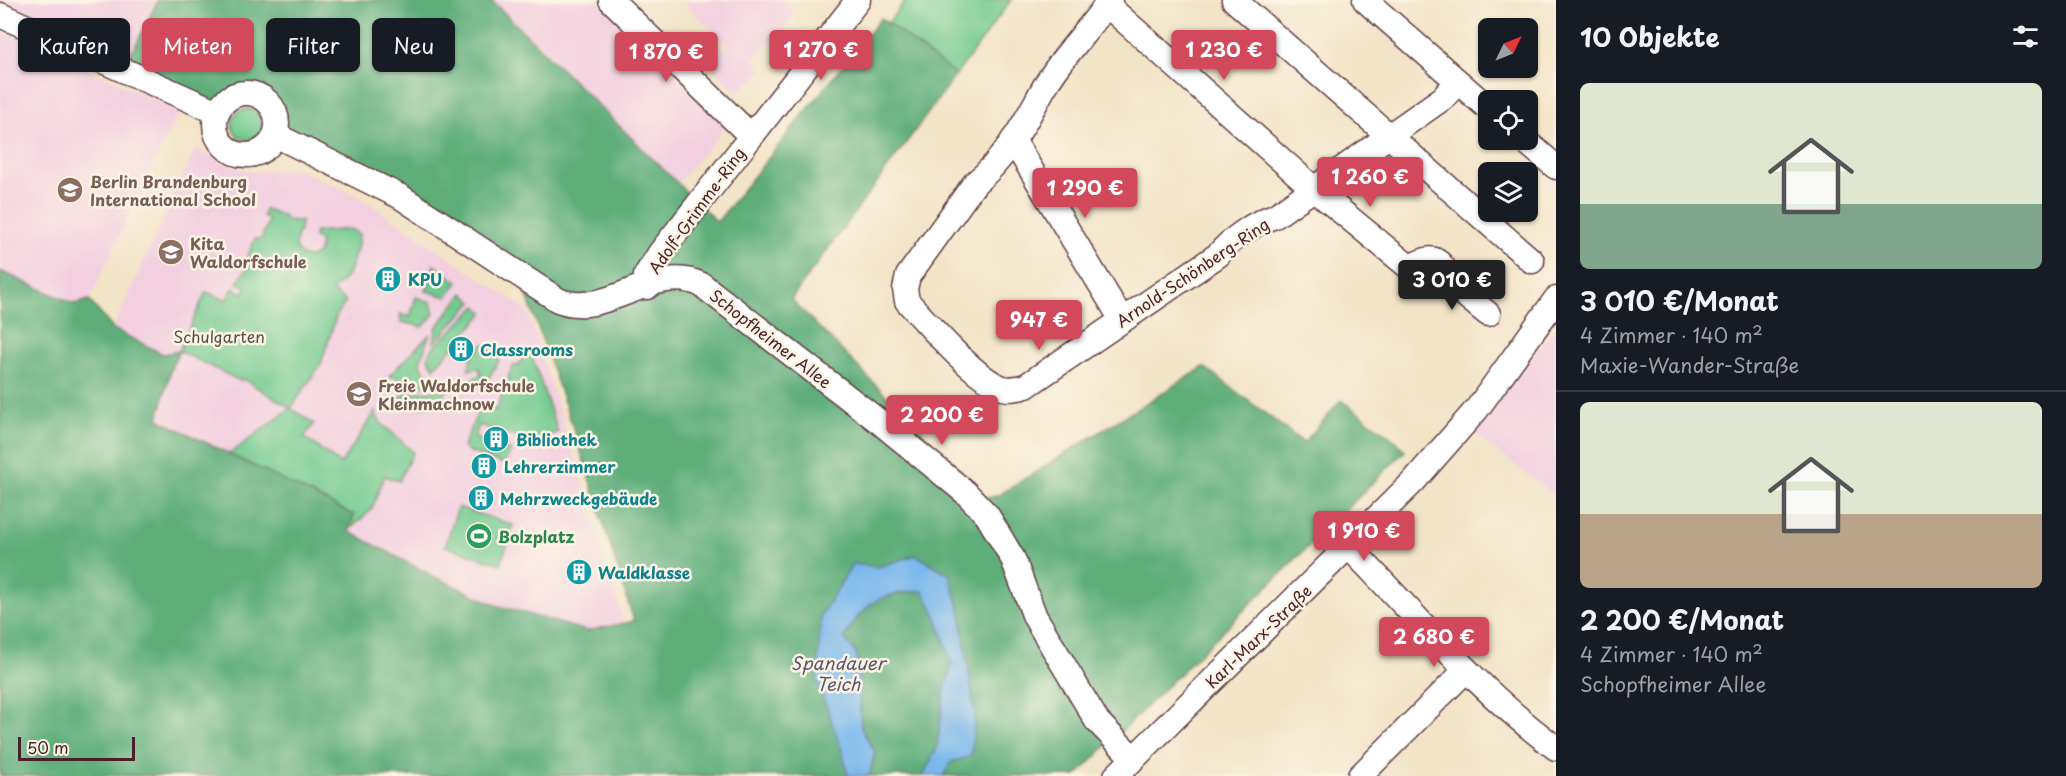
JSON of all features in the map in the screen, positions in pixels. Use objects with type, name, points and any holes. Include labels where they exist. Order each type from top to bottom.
[{"type":"street","name":"Adolf-Grimme-Ring","points":[[611,0],[751,136]]},
{"type":"street","name":"Adolf-Grimme-Ring","points":[[647,287],[646,275],[650,267],[858,0]]},
{"type":"street","points":[[1234,0],[1532,261]]},
{"type":"street","points":[[1365,0],[1478,99]]},
{"type":"street","points":[[1109,2],[1314,189],[1409,267],[1430,258],[1438,260],[1443,267],[1442,276],[1488,314]]},
{"type":"street","name":"Arnold-Schönberg-Ring","points":[[1109,2],[1059,68],[1013,140],[987,174],[975,183],[908,276],[905,289],[907,301],[970,365],[992,382],[1010,389],[1026,386],[1218,255],[1226,246],[1389,137],[1447,95],[1458,82]]},
{"type":"street","points":[[0,15],[217,112]]},
{"type":"street","points":[[238,94],[257,95],[272,107],[277,126],[275,135],[269,145],[250,155],[230,150],[217,134],[217,112],[222,104],[238,94]]},
{"type":"street","name":"Schopfheimer Allee","points":[[275,135],[401,198],[558,300],[572,306],[591,305],[670,279],[690,279],[702,285],[966,493],[987,515],[1002,537],[1035,617],[1097,721],[1133,759]]},
{"type":"street","points":[[1013,140],[1122,320]]},
{"type":"street","points":[[1536,150],[1556,166]]},
{"type":"street","name":"Karl-Marx-Straße","points":[[1116,776],[1349,547],[1444,448],[1477,409],[1556,299]]},
{"type":"street","points":[[1349,547],[1466,670],[1525,725],[1556,748]]},
{"type":"street","points":[[1360,776],[1466,670]]},
{"type":"shaded area","points":[[0,0],[158,0],[149,18],[142,18],[142,32],[130,56],[130,18],[28,18],[0,5]]},
{"type":"shaded area","points":[[491,0],[595,0],[728,124],[677,184],[543,48]]},
{"type":"shaded area","points":[[689,0],[782,0],[795,14],[787,21],[789,25],[752,58],[762,71],[737,93],[708,64],[727,45],[685,4]]},
{"type":"shaded area","name":"Berlin Brandenburg International School","points":[[0,30],[18,38],[18,72],[94,72],[179,110],[89,300],[74,304],[0,271]]},
{"type":"shaded area","name":"Freie Waldorfschule Kleinmachnow","points":[[195,150],[251,172],[298,169],[358,196],[527,310],[582,481],[624,623],[587,631],[496,605],[433,576],[348,531],[353,515],[158,419],[171,369],[179,352],[163,354],[113,329]]},
{"type":"shaded area","points":[[1556,326],[1556,496],[1474,434]]},
{"type":"green space","points":[[158,0],[491,0],[717,222],[881,18],[956,75],[791,299],[987,498],[999,495],[1204,367],[1304,443],[1341,400],[1396,441],[1405,451],[1076,776],[943,776],[975,714],[966,665],[916,555],[878,567],[853,564],[821,615],[848,776],[0,776],[0,271],[74,304],[89,300],[113,329],[163,354],[179,351],[171,369],[158,419],[354,515],[348,531],[433,576],[496,605],[587,631],[634,621],[576,436],[520,276],[277,126],[275,115],[270,107],[257,96],[240,95],[222,104],[145,72],[254,72],[254,18],[149,18]]},
{"type":"green space","points":[[906,0],[1011,0],[956,75],[888,23]]},
{"type":"green space","points":[[142,32],[142,71],[130,66],[130,56]]},
{"type":"green space","points":[[247,109],[257,114],[262,124],[257,134],[247,139],[237,134],[232,124],[237,114]]},
{"type":"green space","name":"Schulgarten","points":[[265,209],[284,216],[285,220],[301,221],[295,247],[300,254],[306,257],[319,252],[320,242],[314,237],[315,232],[350,229],[359,234],[358,246],[348,275],[332,291],[346,302],[337,314],[321,364],[291,408],[243,379],[240,381],[179,351],[206,292],[226,300],[233,288],[244,293],[246,286],[237,283],[251,262],[247,257],[255,239],[261,239],[269,220],[263,216]]},
{"type":"green space","points":[[434,265],[458,282],[447,297],[426,291]]},
{"type":"green space","points":[[463,293],[473,302],[434,343],[436,328]]},
{"type":"green space","points":[[416,297],[431,302],[434,314],[423,327],[401,322],[400,314],[410,317]]},
{"type":"green space","points":[[477,306],[483,312],[482,315],[434,368],[428,358],[431,350]]},
{"type":"green space","points":[[430,334],[420,362],[427,377],[436,384],[416,386],[389,376]]},
{"type":"green space","points":[[484,344],[500,359],[485,384],[477,386],[471,380],[481,375],[479,368],[468,370],[471,358]]},
{"type":"green space","points":[[526,354],[532,356],[558,432],[549,435],[551,442],[532,435],[529,441],[479,425],[475,438],[511,451],[504,464],[469,452],[463,447],[481,405],[496,410],[513,365],[518,366]]},
{"type":"green space","points":[[448,390],[433,406],[399,407],[392,401],[410,392]]},
{"type":"green space","points":[[291,408],[314,424],[304,437],[341,464],[375,412],[380,422],[413,452],[399,481],[384,476],[372,509],[348,531],[353,515],[229,454]]},
{"type":"green space","name":"Bolzplatz","points":[[458,507],[513,525],[501,564],[445,546]]},
{"type":"green space","points":[[923,591],[936,615],[952,664],[944,693],[937,748],[923,776],[869,776],[875,752],[861,728],[857,655],[844,638],[859,615],[876,601],[896,594]]},
{"type":"water","name":"Spandauer Teich","points":[[916,555],[949,574],[960,610],[975,714],[971,756],[951,762],[943,776],[923,776],[937,748],[944,693],[952,664],[936,615],[923,591],[896,594],[876,601],[867,608],[844,638],[857,655],[861,728],[875,752],[869,776],[848,776],[843,754],[817,680],[821,615],[853,564],[878,567]]},
{"type":"place","name":"Berlin Brandenburg International School","points":[[70,190]]},
{"type":"place","name":"Kita Waldorfschule","points":[[171,252]]},
{"type":"place","name":"KPU","points":[[388,279]]},
{"type":"place","name":"Classrooms","points":[[461,349]]},
{"type":"place","name":"Freie Waldorfschule Kleinmachnow","points":[[359,394]]},
{"type":"place","name":"Bibliothek","points":[[496,439]]},
{"type":"place","name":"Lehrerzimmer","points":[[484,466]]},
{"type":"place","name":"Mehrzweckgebäude","points":[[481,498]]},
{"type":"place","name":"Bolzplatz","points":[[479,536]]},
{"type":"place","name":"Waldklasse","points":[[579,572]]}]
